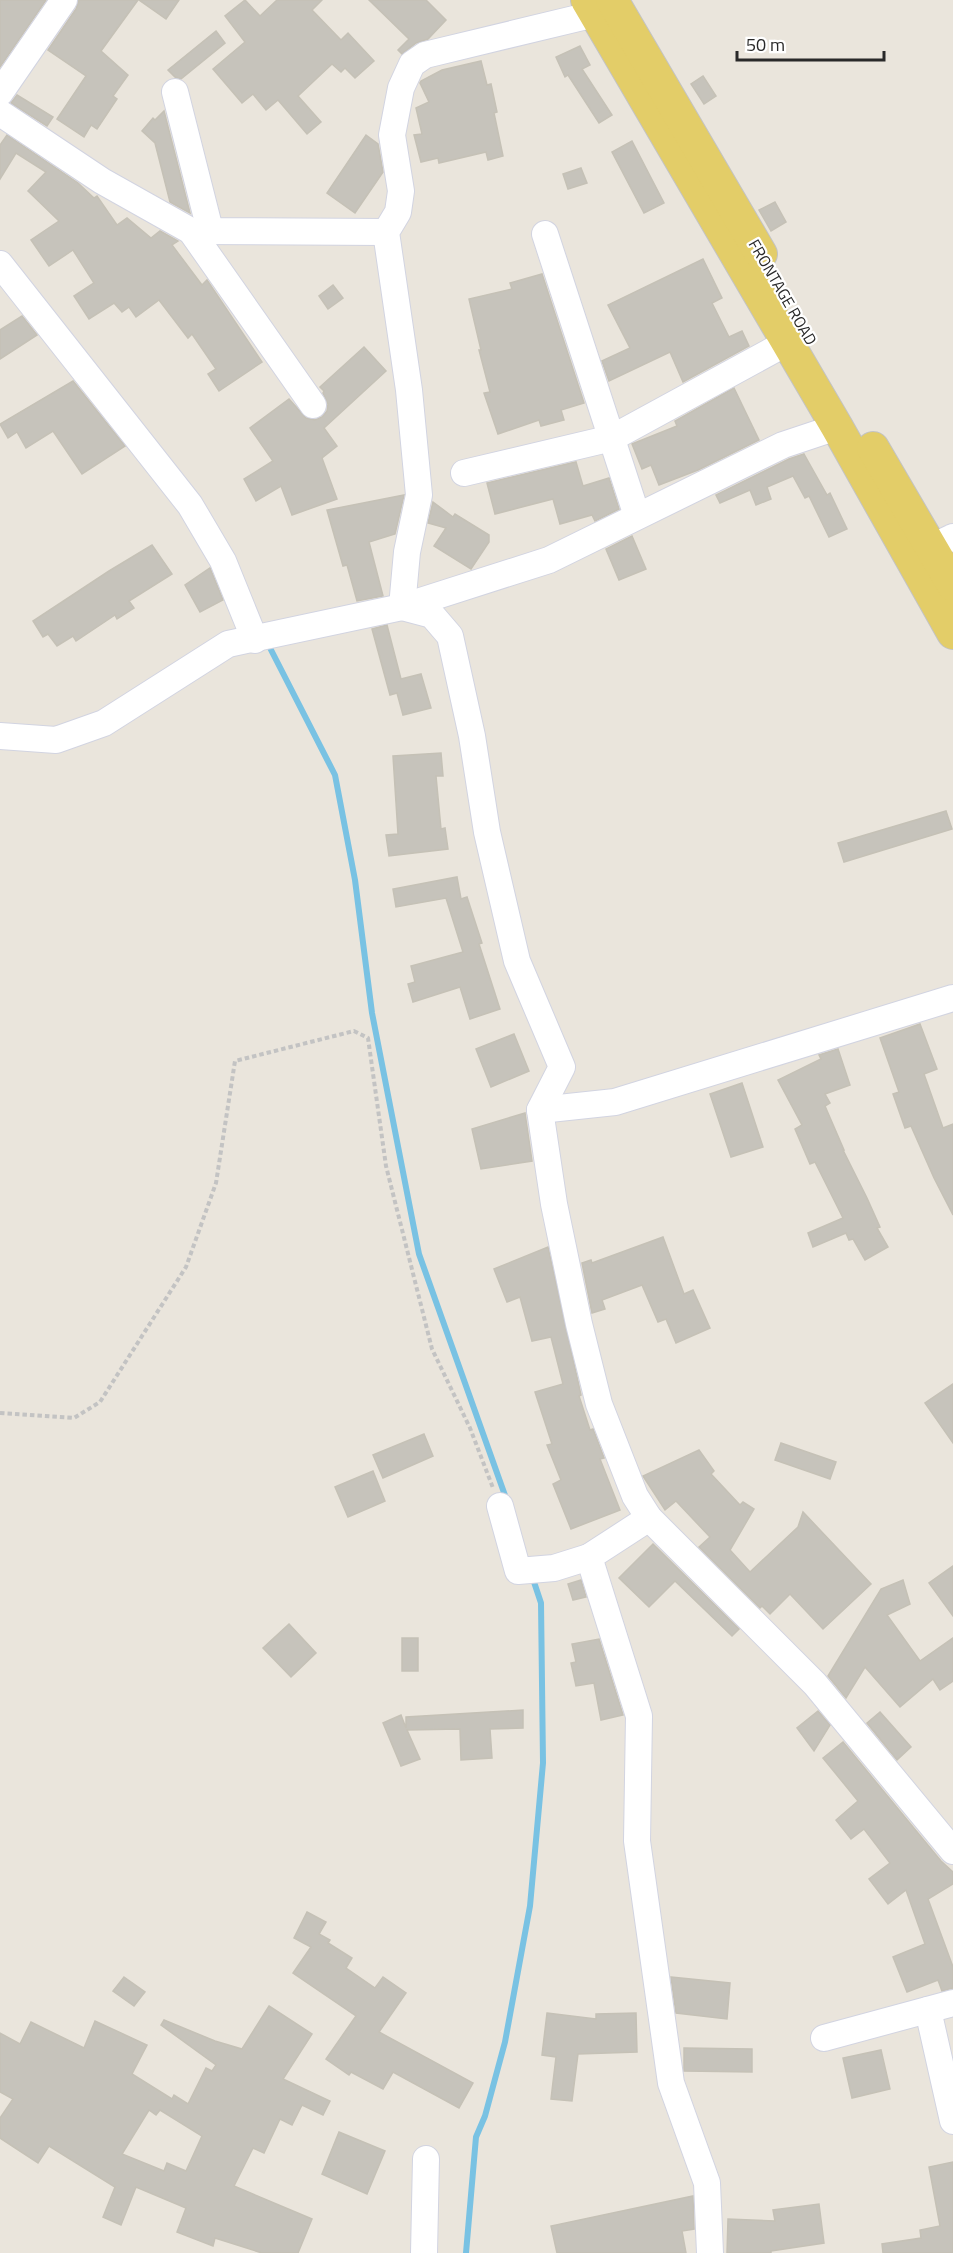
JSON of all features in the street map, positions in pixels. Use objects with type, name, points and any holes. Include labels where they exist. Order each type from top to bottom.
[{"type":"main road","points":[[598,5],[837,427],[931,548],[953,633]]},
{"type":"main road","name":"FRONTAGE ROAD","points":[[598,5],[683,118],[953,585]]},
{"type":"street","points":[[0,93],[64,0]]},
{"type":"street","points":[[402,607],[406,552],[419,495],[409,390],[386,232],[398,212],[402,191],[392,135],[401,88],[412,64],[425,55],[598,5]]},
{"type":"street","points":[[175,92],[200,230],[313,405]]},
{"type":"street","points":[[0,113],[102,181],[200,230],[386,232]]},
{"type":"street","points":[[545,234],[637,516]]},
{"type":"street","points":[[0,264],[190,505],[223,561],[255,640]]},
{"type":"street","points":[[464,473],[612,438],[788,342]]},
{"type":"street","points":[[0,736],[56,740],[104,723],[228,644],[402,607],[549,560],[783,445],[837,427]]},
{"type":"street","points":[[402,607],[432,615],[450,636],[472,736],[487,832],[517,961],[562,1067],[540,1110],[559,1226],[579,1324],[599,1404],[635,1496],[649,1518],[815,1684],[953,1851]]},
{"type":"street","points":[[540,1110],[615,1102],[953,998]]},
{"type":"street","points":[[500,1506],[518,1571],[554,1568],[589,1557],[649,1518]]},
{"type":"street","points":[[589,1557],[639,1716],[637,1841],[671,2083],[707,2183],[710,2253]]},
{"type":"street","points":[[824,2038],[953,2003]]},
{"type":"street","points":[[928,2010],[953,2121]]},
{"type":"street","points":[[424,2253],[426,2159]]},
{"type":"path","points":[[0,1413],[74,1418],[100,1402],[186,1267],[216,1183],[236,1061],[354,1031],[368,1038],[386,1166],[432,1349],[470,1428],[500,1506]]},
{"type":"building","points":[[0,0],[46,0],[0,67]]},
{"type":"building","points":[[79,0],[138,0],[101,51],[128,75],[113,96],[117,99],[97,129],[91,125],[84,137],[57,119],[86,76],[48,50],[76,9]]},
{"type":"building","points":[[139,0],[179,0],[166,19]]},
{"type":"building","points":[[245,0],[260,16],[277,0],[322,0],[312,10],[341,40],[348,33],[374,61],[355,78],[345,68],[341,72],[332,64],[298,96],[321,122],[307,134],[278,100],[266,110],[253,94],[242,103],[213,69],[245,42],[225,16]]},
{"type":"building","points":[[369,0],[426,0],[446,20],[428,39],[416,43],[402,54],[398,50],[409,39]]},
{"type":"building","points":[[216,31],[225,43],[181,79],[168,70]]},
{"type":"building","points":[[580,46],[590,65],[582,69],[612,115],[599,123],[568,75],[565,77],[556,57]]},
{"type":"building","points":[[481,61],[487,85],[491,84],[497,112],[494,113],[503,156],[488,160],[486,152],[439,163],[438,158],[421,162],[414,135],[422,134],[416,108],[429,102],[421,81],[442,70]]},
{"type":"building","points":[[703,76],[716,96],[704,104],[691,84]]},
{"type":"building","points":[[17,95],[53,117],[47,126],[11,103]]},
{"type":"building","points":[[164,111],[190,213],[170,202],[155,143],[142,131],[153,118],[155,120]]},
{"type":"building","points":[[7,135],[78,183],[94,198],[97,196],[117,225],[127,218],[151,238],[160,231],[178,241],[172,245],[202,285],[207,280],[262,362],[219,391],[208,374],[216,369],[192,334],[188,338],[159,300],[136,317],[129,307],[122,312],[114,303],[89,319],[74,296],[94,283],[73,250],[49,266],[31,240],[59,221],[28,191],[46,172],[16,153],[0,179],[0,145]]},
{"type":"building","points":[[366,135],[378,144],[383,172],[355,213],[327,193]]},
{"type":"building","points":[[632,141],[664,203],[644,213],[612,152]]},
{"type":"building","points":[[581,168],[587,183],[568,189],[563,174]]},
{"type":"building","points":[[775,202],[786,222],[771,231],[759,210]]},
{"type":"building","points":[[703,259],[722,298],[712,303],[729,337],[742,331],[749,346],[683,382],[670,352],[609,381],[602,361],[630,348],[608,305]]},
{"type":"building","points":[[542,274],[584,403],[561,410],[564,420],[541,426],[539,420],[498,434],[484,393],[490,392],[469,299],[512,289],[510,283]]},
{"type":"building","points":[[333,285],[343,298],[328,309],[319,296]]},
{"type":"building","points":[[22,316],[37,335],[0,359],[0,330]]},
{"type":"building","points":[[364,347],[386,371],[324,428],[337,446],[322,458],[337,499],[292,515],[281,486],[256,501],[244,479],[273,461],[250,428],[289,399],[306,418],[315,420],[322,417],[327,411],[328,404],[324,391],[320,387]]},
{"type":"building","points":[[73,381],[125,446],[82,474],[53,431],[26,448],[17,432],[8,438],[0,424]]},
{"type":"building","points":[[734,388],[759,440],[698,470],[659,485],[651,465],[642,469],[632,444],[677,426],[675,421]]},
{"type":"building","points":[[804,454],[827,495],[830,493],[847,529],[829,537],[809,496],[805,498],[793,476],[767,487],[771,499],[756,505],[750,490],[720,503],[716,495],[789,459]]},
{"type":"building","points":[[576,462],[583,486],[609,478],[619,509],[595,521],[592,515],[560,524],[553,499],[495,514],[487,483]]},
{"type":"building","points":[[404,495],[395,534],[369,542],[383,596],[357,601],[347,565],[343,566],[327,510]]},
{"type":"building","points":[[433,502],[453,517],[455,514],[489,535],[489,542],[471,569],[434,546],[446,528],[428,523]]},
{"type":"building","points":[[632,536],[646,569],[619,580],[606,549]]},
{"type":"building","points":[[152,545],[172,574],[129,601],[134,608],[117,619],[115,615],[76,641],[73,636],[57,646],[48,634],[43,637],[33,621]]},
{"type":"building","points":[[210,568],[223,600],[200,612],[185,585]]},
{"type":"building","points":[[387,625],[401,679],[421,674],[431,708],[403,715],[397,693],[390,695],[372,629]]},
{"type":"building","points":[[441,753],[443,776],[436,776],[441,829],[445,828],[448,849],[389,856],[386,835],[398,834],[393,756]]},
{"type":"building","points":[[946,811],[952,829],[844,862],[838,843]]},
{"type":"building","points":[[457,877],[461,899],[467,897],[482,943],[479,944],[500,1009],[470,1019],[460,987],[413,1002],[408,984],[415,982],[411,966],[463,952],[446,898],[396,907],[393,889]]},
{"type":"building","points":[[920,1024],[937,1069],[924,1074],[943,1128],[953,1124],[953,1215],[911,1126],[905,1128],[893,1094],[899,1092],[880,1038]]},
{"type":"building","points":[[514,1034],[529,1071],[491,1087],[476,1049]]},
{"type":"building","points":[[838,1049],[850,1085],[825,1094],[830,1103],[825,1106],[843,1150],[880,1227],[877,1228],[888,1247],[865,1260],[853,1239],[849,1240],[846,1233],[813,1247],[808,1233],[843,1218],[815,1162],[810,1164],[795,1129],[802,1125],[778,1080],[821,1059],[819,1055]]},
{"type":"building","points":[[742,1083],[763,1147],[731,1157],[710,1094]]},
{"type":"building","points":[[525,1113],[532,1161],[481,1169],[472,1129]]},
{"type":"building","points":[[663,1237],[684,1294],[693,1290],[710,1328],[676,1343],[666,1319],[658,1322],[642,1285],[602,1300],[605,1309],[592,1313],[582,1263],[591,1260],[592,1263]]},
{"type":"building","points":[[548,1247],[581,1395],[579,1396],[590,1430],[593,1429],[604,1458],[600,1459],[620,1510],[571,1529],[553,1484],[561,1480],[547,1445],[552,1444],[535,1392],[563,1384],[551,1337],[532,1341],[520,1297],[507,1302],[494,1269]]},
{"type":"building","points":[[953,1384],[953,1443],[925,1403]]},
{"type":"building","points":[[424,1434],[433,1456],[383,1478],[373,1455]]},
{"type":"building","points":[[781,1443],[836,1462],[830,1479],[775,1460]]},
{"type":"building","points":[[699,1450],[714,1471],[711,1474],[740,1505],[743,1502],[754,1509],[730,1550],[750,1572],[798,1527],[803,1512],[871,1584],[823,1629],[790,1594],[770,1614],[762,1606],[760,1608],[699,1547],[710,1537],[676,1501],[665,1510],[643,1476]]},
{"type":"building","points":[[373,1471],[385,1501],[348,1517],[335,1487]]},
{"type":"building","points":[[653,1544],[739,1629],[732,1636],[675,1581],[649,1607],[619,1578]]},
{"type":"building","points":[[953,1566],[953,1616],[929,1583]]},
{"type":"building","points":[[581,1580],[586,1597],[573,1600],[568,1584]]},
{"type":"building","points":[[903,1580],[910,1604],[887,1615],[920,1661],[953,1638],[953,1681],[940,1690],[933,1679],[900,1707],[865,1667],[846,1698],[828,1676],[881,1589]]},
{"type":"building","points":[[289,1624],[316,1653],[291,1677],[263,1648]]},
{"type":"building","points":[[402,1638],[418,1638],[418,1671],[402,1671]]},
{"type":"building","points":[[599,1639],[623,1715],[601,1720],[594,1683],[576,1686],[571,1663],[576,1662],[572,1644]]},
{"type":"building","points":[[523,1710],[523,1728],[490,1729],[492,1758],[461,1760],[460,1729],[407,1730],[420,1759],[401,1766],[383,1723],[401,1715],[406,1728],[406,1717]]},
{"type":"building","points":[[818,1711],[830,1725],[814,1751],[797,1728]]},
{"type":"building","points":[[880,1712],[911,1747],[897,1760],[867,1723]]},
{"type":"building","points":[[843,1742],[941,1861],[953,1872],[953,1884],[928,1899],[953,1967],[953,1988],[942,1991],[938,1980],[907,1992],[893,1957],[925,1944],[906,1890],[888,1904],[869,1879],[890,1863],[864,1829],[851,1839],[836,1820],[858,1801],[823,1758]]},
{"type":"building","points":[[307,1912],[326,1922],[319,1934],[330,1940],[328,1943],[352,1958],[346,1968],[375,1988],[383,1977],[406,1993],[379,2032],[473,2083],[459,2108],[393,2072],[383,2089],[351,2072],[349,2075],[326,2059],[356,2016],[293,1973],[311,1947],[294,1938]]},
{"type":"building","points":[[124,1977],[145,1992],[134,2006],[113,1991]]},
{"type":"building","points":[[671,1977],[730,1983],[727,2019],[676,2013]]},
{"type":"building","points":[[269,2006],[312,2034],[283,2079],[330,2101],[323,2115],[302,2105],[292,2125],[280,2119],[264,2153],[253,2148],[234,2186],[312,2219],[298,2253],[262,2253],[215,2238],[213,2246],[177,2232],[186,2208],[136,2187],[121,2225],[103,2217],[115,2187],[49,2146],[38,2163],[0,2138],[0,2118],[13,2099],[0,2092],[0,2033],[20,2044],[31,2022],[84,2048],[95,2021],[147,2045],[132,2074],[172,2099],[174,2095],[188,2104],[206,2068],[212,2071],[216,2065],[161,2025],[164,2020],[215,2041],[242,2049]],"holes":[[[149,2110],[156,2115],[160,2110],[202,2136],[186,2171],[167,2163],[164,2171],[122,2154]]]},
{"type":"building","points":[[547,2013],[596,2019],[596,2014],[636,2013],[637,2052],[578,2054],[572,2101],[551,2099],[556,2057],[542,2055]]},
{"type":"building","points":[[684,2048],[752,2049],[752,2072],[684,2071]]},
{"type":"building","points":[[881,2050],[890,2089],[852,2098],[843,2058]]},
{"type":"building","points":[[339,2132],[385,2151],[367,2194],[322,2174]]},
{"type":"building","points":[[953,2162],[953,2253],[883,2253],[882,2244],[921,2238],[920,2230],[940,2226],[929,2167]]},
{"type":"building","points":[[693,2196],[694,2229],[682,2231],[686,2253],[557,2253],[551,2226]]},
{"type":"building","points":[[819,2204],[824,2243],[771,2251],[771,2253],[727,2253],[728,2219],[775,2221],[773,2210]]},
{"type":"waterway","points":[[267,642],[335,775],[355,880],[372,1013],[419,1254],[507,1501]]},
{"type":"waterway","points":[[466,2253],[476,2137],[485,2116],[505,2042],[530,1906],[543,1763],[541,1603],[532,1576]]}]
